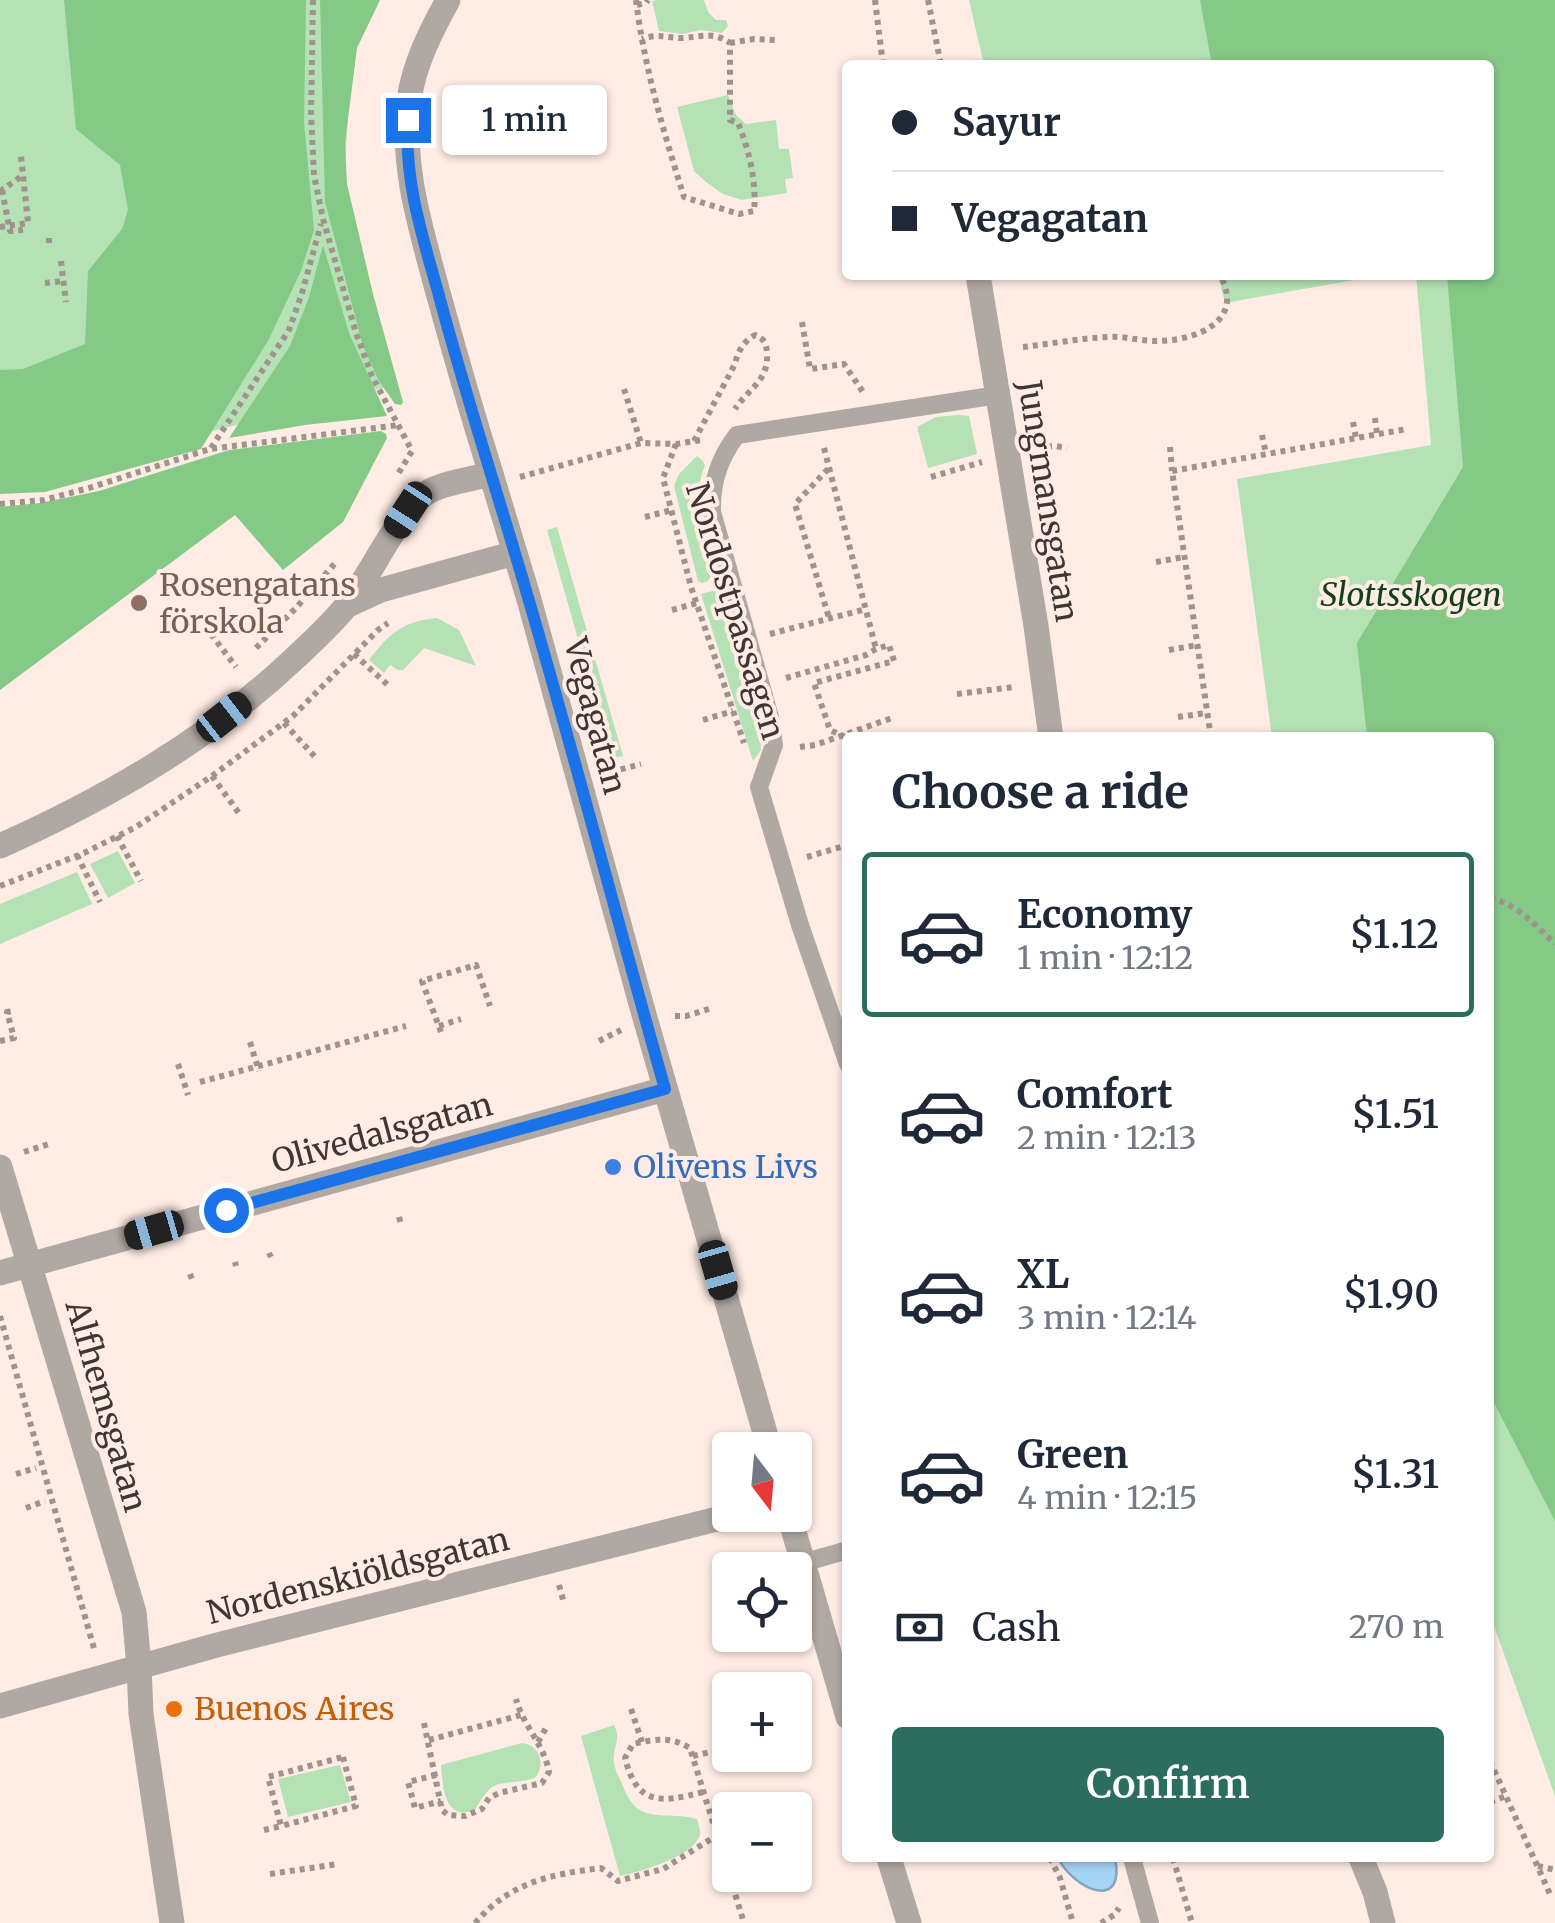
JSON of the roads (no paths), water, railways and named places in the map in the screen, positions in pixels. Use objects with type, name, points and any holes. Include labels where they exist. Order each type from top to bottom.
[{"type":"street","name":"Vegagatan","points":[[448,0],[422,52],[410,97],[406,144],[411,191],[458,368],[515,554],[765,1432]]},
{"type":"street","name":"Jungmansgatan","points":[[979,280],[1050,732]]},
{"type":"street","points":[[0,846],[116,790],[206,732],[274,678],[346,606],[421,496],[491,474]]},
{"type":"street","points":[[346,606],[381,590],[515,554]]},
{"type":"street","name":"Olivedalsgatan","points":[[0,1273],[665,1089]]},
{"type":"street","name":"Alfhemsgatan","points":[[8,1160],[30,1264],[134,1612],[141,1714],[172,1923]]},
{"type":"street","name":"Nordenskiöldsgatan","points":[[0,1706],[139,1666],[712,1520]]},
{"type":"street","points":[[812,1596],[842,1697]]},
{"type":"street","points":[[890,1862],[908,1923]]},
{"type":"street","points":[[1363,1862],[1383,1923]]},
{"type":"lane","name":"Nordostpassagen","points":[[842,1047],[759,787],[774,745],[712,512],[712,493],[723,453],[737,435],[998,395]]},
{"type":"lane","points":[[812,1560],[842,1552]]},
{"type":"lane","points":[[1133,1862],[1150,1923]]},
{"type":"water","points":[[1061,1862],[1115,1862],[1116,1875],[1113,1885],[1097,1890],[1066,1870]]},
{"type":"place","name":"Rosengatans förskola","points":[[139,603]]},
{"type":"place","name":"Olivens Livs","points":[[613,1167]]},
{"type":"place","name":"Buenos Aires","points":[[174,1709]]},
{"type":"park label","name":"Slottsskogen","points":[[1411,595]]}]
